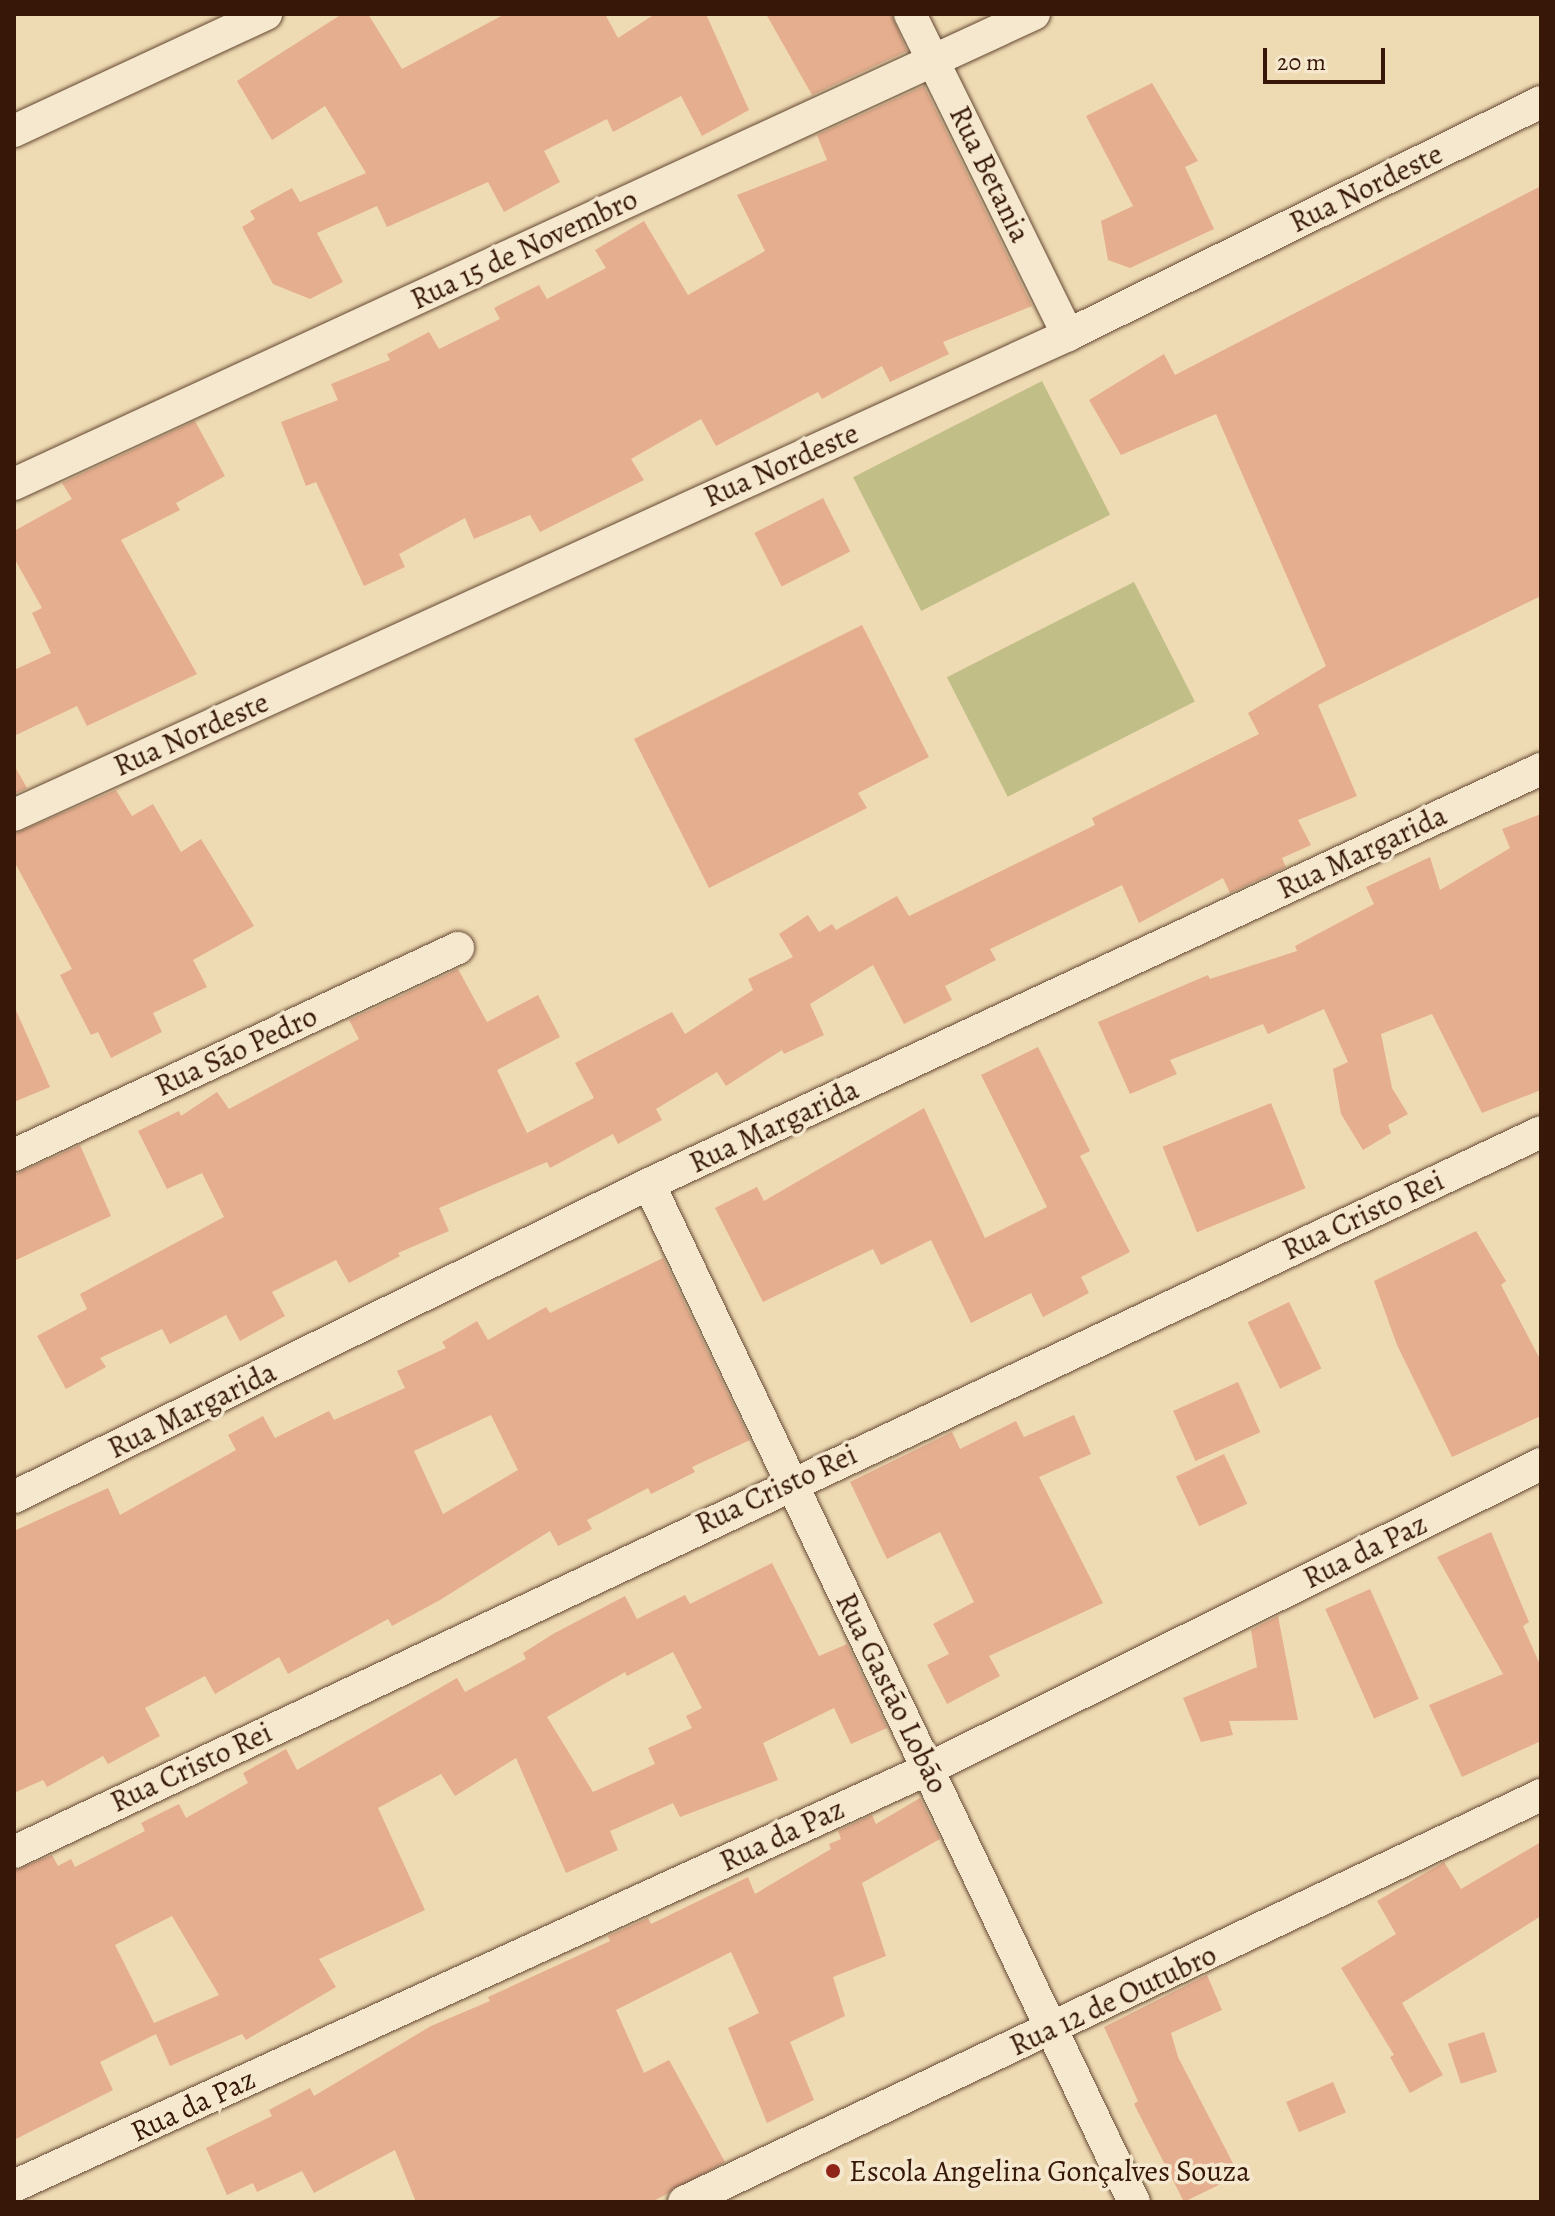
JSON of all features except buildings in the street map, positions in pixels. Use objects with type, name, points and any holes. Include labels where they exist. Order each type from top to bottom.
[{"type":"street","points":[[14,131],[266,14]]},
{"type":"street","name":"Rua Betania","points":[[910,14],[1068,335]]},
{"type":"street","name":"Rua 15 de Novembro","points":[[14,484],[1034,14]]},
{"type":"street","name":"Rua Nordeste","points":[[14,815],[1068,335],[1541,102]]},
{"type":"street","name":"Rua Margarida","points":[[14,1497],[649,1184],[1541,769]]},
{"type":"street","name":"Rua São Pedro","points":[[14,1155],[458,948]]},
{"type":"street","name":"Rua Cristo Rei","points":[[14,1852],[791,1482],[1541,1132]]},
{"type":"street","name":"Rua Gastão Lobão","points":[[649,1184],[1134,2202]]},
{"type":"street","name":"Rua da Paz","points":[[14,2186],[928,1769],[1541,1464]]},
{"type":"street","name":"Rua 12 de Outubro","points":[[684,2202],[1052,2030],[1541,1795]]},
{"type":"shaded area","points":[[1042,381],[1110,515],[921,611],[853,477]]},
{"type":"shaded area","points":[[1134,582],[1195,701],[1008,797],[947,677]]},
{"type":"place","name":"Escola Angelina Gonçalves Souza","points":[[833,2171]]}]
